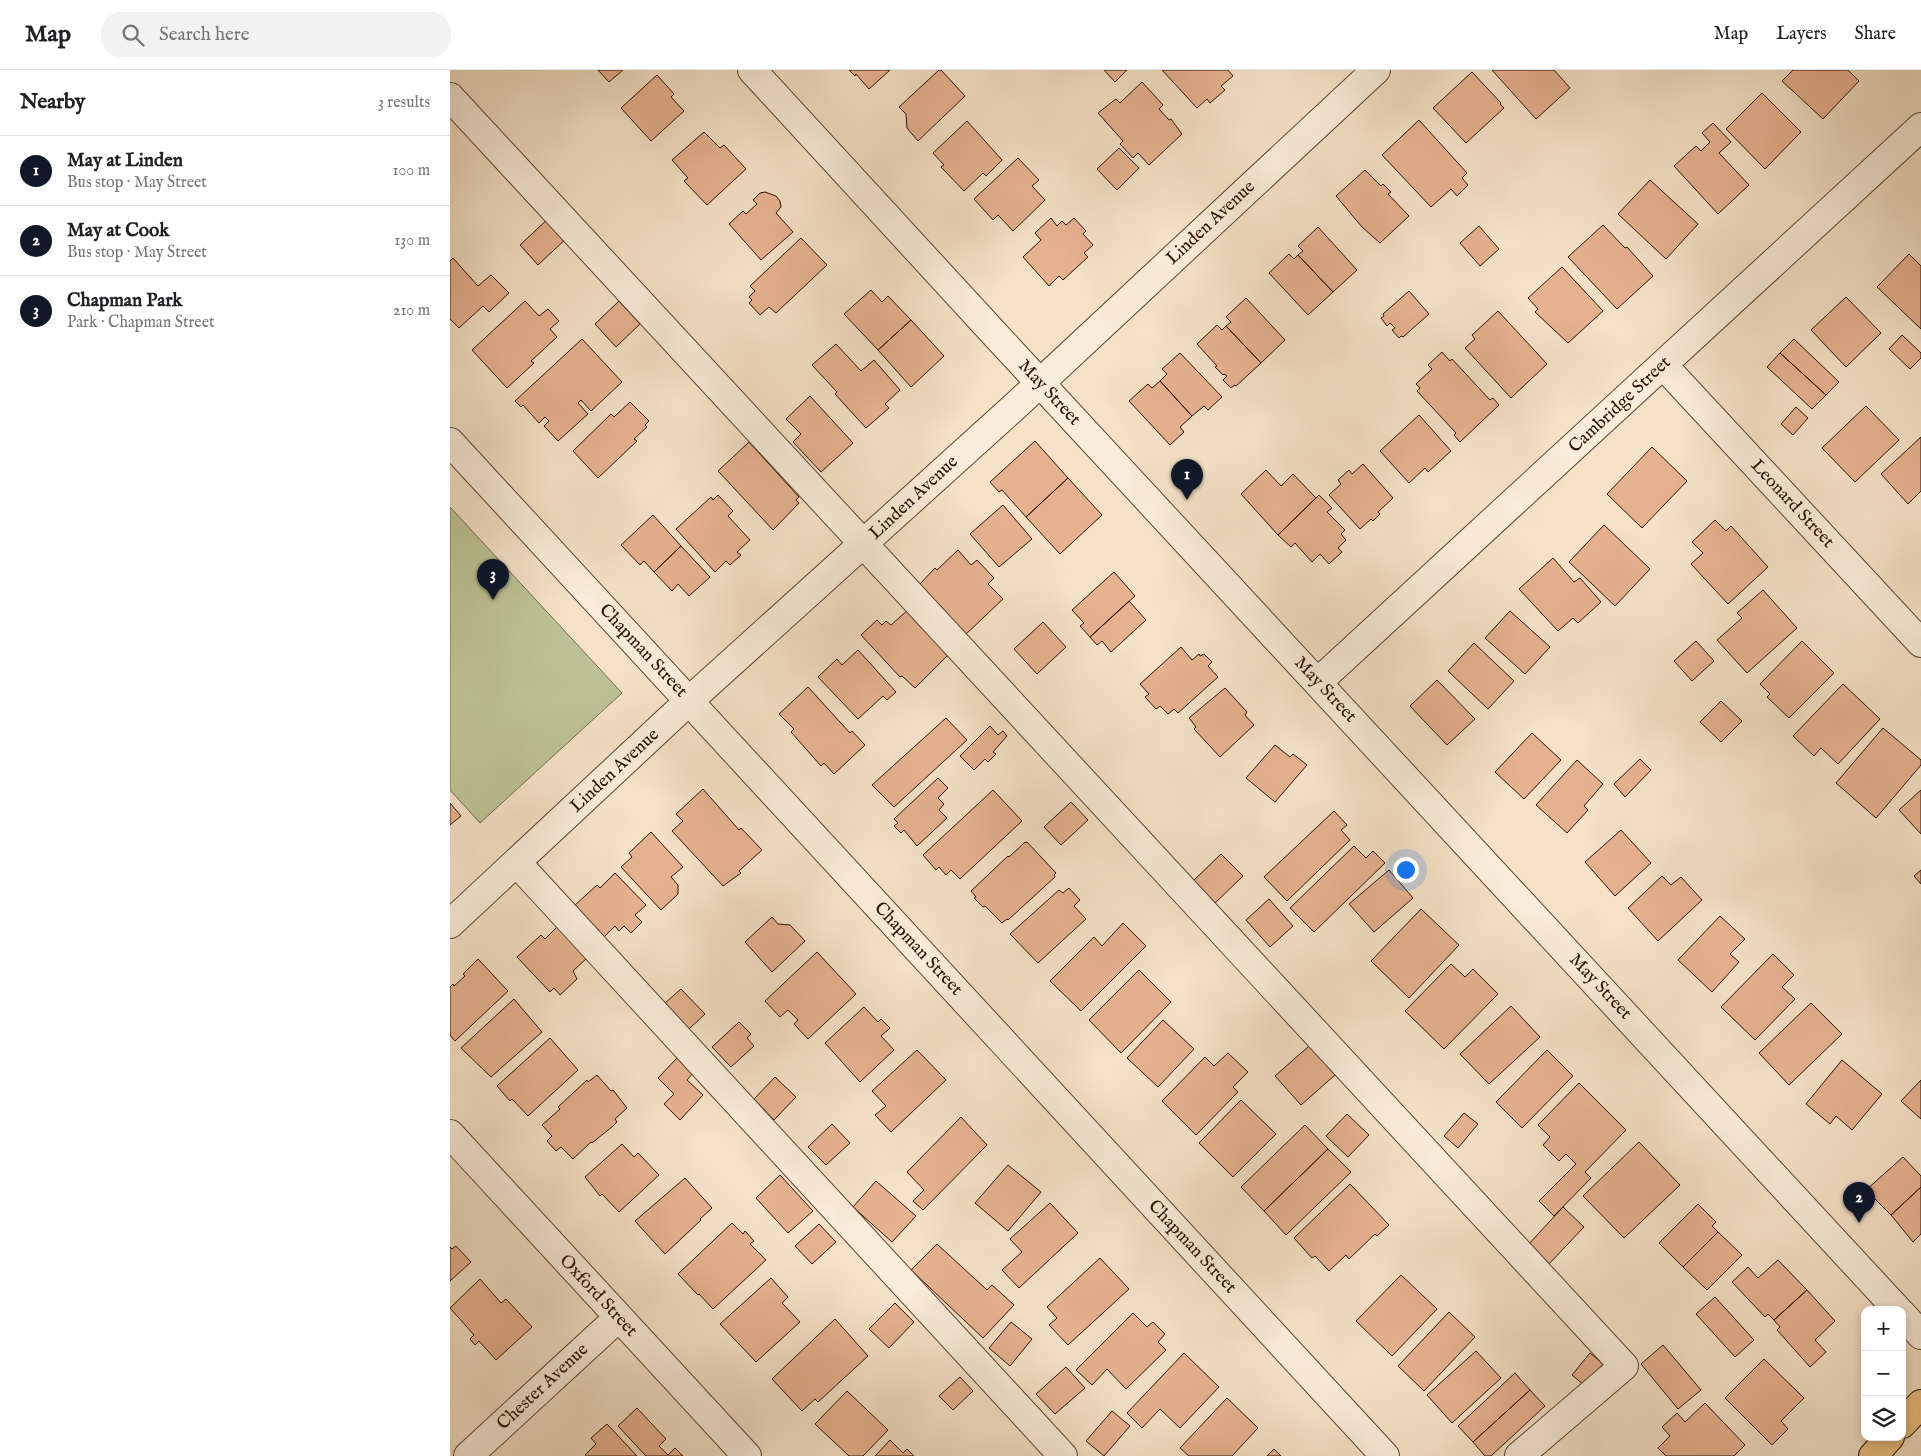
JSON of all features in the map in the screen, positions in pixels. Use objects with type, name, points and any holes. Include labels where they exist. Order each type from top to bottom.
[{"type":"main road","points":[[1906,1420],[1921,1404]]},
{"type":"main road","points":[[1873,1456],[1886,1441]]},
{"type":"street","name":"May Street","points":[[752,70],[1039,383],[1894,1306]]},
{"type":"street","name":"Linden Avenue","points":[[450,924],[689,701],[864,544],[1376,70]]},
{"type":"street","points":[[450,97],[1624,1366],[1519,1456]]},
{"type":"street","name":"Cambridge Street","points":[[1318,682],[1921,127]]},
{"type":"street","name":"Leonard Street","points":[[1663,365],[1921,643]]},
{"type":"street","name":"Chapman Street","points":[[450,442],[1386,1456]]},
{"type":"street","points":[[517,862],[1063,1456]]},
{"type":"street","name":"Oxford Street","points":[[450,1134],[746,1456]]},
{"type":"street","name":"Chester Avenue","points":[[468,1456],[618,1318]]},
{"type":"street","points":[[1906,1318],[1921,1335]]},
{"type":"green space","points":[[450,507],[622,693],[480,823],[450,790]]},
{"type":"building","points":[[598,70],[623,70],[609,82]]},
{"type":"building","points":[[849,70],[890,70],[869,89],[856,74],[855,76]]},
{"type":"building","points":[[939,70],[965,96],[918,141],[907,128],[906,114],[899,107]]},
{"type":"building","points":[[1104,70],[1127,70],[1115,82]]},
{"type":"building","points":[[1162,70],[1228,70],[1233,76],[1221,86],[1225,90],[1210,103],[1207,99],[1197,108]]},
{"type":"building","points":[[1492,70],[1554,70],[1570,88],[1536,119]]},
{"type":"building","points":[[1793,70],[1848,70],[1859,81],[1823,119],[1782,81]]},
{"type":"building","points":[[1472,72],[1504,108],[1466,143],[1433,108]]},
{"type":"building","points":[[657,75],[674,94],[671,97],[684,111],[651,141],[621,108]]},
{"type":"building","points":[[1142,82],[1163,105],[1159,109],[1169,120],[1171,119],[1182,134],[1149,165],[1138,153],[1133,158],[1120,144],[1123,141],[1098,113],[1116,99],[1120,103]]},
{"type":"building","points":[[1762,93],[1801,132],[1765,169],[1726,129]]},
{"type":"building","points":[[1419,120],[1467,173],[1462,178],[1468,185],[1457,196],[1451,189],[1431,207],[1382,155]]},
{"type":"building","points":[[967,121],[1002,160],[986,176],[983,173],[964,191],[941,167],[944,165],[933,153]]},
{"type":"building","points":[[1713,123],[1731,142],[1719,153],[1749,185],[1718,214],[1674,166],[1696,146],[1701,151],[1710,142],[1702,133]]},
{"type":"building","points":[[704,132],[720,148],[724,145],[746,169],[707,205],[684,181],[688,178],[672,160]]},
{"type":"building","points":[[1119,148],[1139,168],[1117,190],[1097,169]]},
{"type":"building","points":[[1018,158],[1039,180],[1032,186],[1045,200],[1013,231],[998,215],[993,220],[974,199]]},
{"type":"building","points":[[1365,170],[1381,186],[1383,184],[1391,192],[1388,194],[1409,216],[1380,243],[1362,227],[1336,196]]},
{"type":"building","points":[[1650,180],[1698,224],[1666,259],[1618,214]]},
{"type":"building","points":[[765,192],[776,196],[780,201],[781,207],[776,213],[793,232],[761,260],[729,224],[743,211],[746,214],[757,204],[753,200],[760,193]]},
{"type":"building","points":[[550,217],[569,236],[538,265],[520,245]]},
{"type":"building","points":[[1051,218],[1057,226],[1062,221],[1066,225],[1074,218],[1086,231],[1083,234],[1093,245],[1084,253],[1088,257],[1063,280],[1059,276],[1049,286],[1023,257],[1041,240],[1035,233]]},
{"type":"building","points":[[1603,225],[1625,248],[1627,247],[1653,276],[1617,309],[1568,257]]},
{"type":"building","points":[[1479,226],[1499,249],[1480,266],[1460,243]]},
{"type":"building","points":[[1318,227],[1357,270],[1333,292],[1298,255],[1303,251],[1298,246]]},
{"type":"building","points":[[801,238],[827,265],[776,313],[769,307],[760,315],[749,303],[752,300],[749,297],[755,291],[750,286]]},
{"type":"building","points":[[1289,254],[1294,259],[1298,255],[1333,292],[1308,315],[1269,273]]},
{"type":"building","points":[[1909,254],[1921,266],[1921,329],[1877,287]]},
{"type":"building","points":[[453,258],[478,286],[491,275],[509,293],[489,312],[483,306],[459,328],[450,319],[450,261]]},
{"type":"building","points":[[1562,267],[1603,311],[1568,343],[1535,312],[1538,309],[1528,298]]},
{"type":"building","points":[[871,290],[882,302],[888,296],[911,320],[878,350],[844,314]]},
{"type":"building","points":[[1409,291],[1429,314],[1403,337],[1399,338],[1392,330],[1395,328],[1390,323],[1387,326],[1381,318]]},
{"type":"building","points":[[1846,297],[1881,333],[1846,367],[1811,330]]},
{"type":"building","points":[[1246,298],[1285,340],[1261,363],[1226,326],[1231,322],[1226,317]]},
{"type":"building","points":[[525,301],[539,316],[548,309],[559,321],[550,329],[557,337],[531,361],[534,363],[507,388],[472,350]]},
{"type":"building","points":[[619,301],[640,324],[616,347],[595,324]]},
{"type":"building","points":[[1498,311],[1547,364],[1511,398],[1465,348],[1475,339],[1472,335]]},
{"type":"building","points":[[911,320],[944,356],[911,387],[878,350]]},
{"type":"building","points":[[1217,325],[1222,330],[1226,326],[1261,363],[1236,386],[1231,388],[1223,380],[1227,376],[1223,375],[1215,367],[1217,366],[1197,344]]},
{"type":"building","points":[[1902,335],[1921,353],[1921,358],[1910,369],[1889,349]]},
{"type":"building","points":[[582,339],[622,382],[591,411],[581,400],[578,403],[588,414],[558,441],[544,426],[549,421],[545,417],[539,423],[523,405],[521,407],[515,401]]},
{"type":"building","points":[[1794,339],[1839,382],[1826,395],[1780,353]]},
{"type":"building","points":[[836,344],[861,371],[874,360],[900,390],[885,404],[889,408],[866,428],[812,365]]},
{"type":"building","points":[[1442,352],[1450,361],[1452,359],[1490,400],[1493,398],[1499,405],[1460,442],[1454,435],[1456,433],[1417,391],[1420,388],[1416,384],[1432,369],[1428,365]]},
{"type":"building","points":[[1180,353],[1222,397],[1208,410],[1204,406],[1192,416],[1160,381],[1167,374],[1162,369]]},
{"type":"building","points":[[1780,353],[1826,395],[1812,409],[1767,367]]},
{"type":"building","points":[[1160,381],[1192,416],[1180,427],[1184,432],[1170,445],[1129,401],[1148,384],[1152,388]]},
{"type":"building","points":[[810,396],[853,443],[821,472],[793,442],[801,434],[786,419]]},
{"type":"building","points":[[630,402],[649,421],[645,425],[647,427],[634,439],[637,441],[598,478],[573,451],[611,414],[614,417]]},
{"type":"building","points":[[1866,406],[1899,440],[1855,482],[1822,448]]},
{"type":"building","points":[[1796,407],[1808,418],[1793,435],[1781,424]]},
{"type":"building","points":[[1419,415],[1451,451],[1428,472],[1425,468],[1409,483],[1380,451]]},
{"type":"building","points":[[1921,437],[1921,491],[1908,504],[1881,474]]},
{"type":"building","points":[[1035,441],[1068,478],[1026,517],[1002,490],[999,492],[990,482]]},
{"type":"building","points":[[749,442],[799,497],[796,500],[799,503],[773,530],[718,471]]},
{"type":"building","points":[[1652,447],[1687,481],[1642,528],[1607,494]]},
{"type":"building","points":[[1363,464],[1393,498],[1378,512],[1380,514],[1373,521],[1371,519],[1360,529],[1329,495],[1341,484],[1338,480],[1349,470],[1352,474]]},
{"type":"building","points":[[1266,470],[1281,486],[1293,474],[1316,498],[1278,535],[1241,494]]},
{"type":"building","points":[[1068,478],[1102,515],[1060,554],[1026,517]]},
{"type":"building","points":[[718,495],[733,511],[728,516],[750,540],[737,552],[741,555],[730,565],[726,561],[715,572],[676,529],[711,497],[713,500]]},
{"type":"building","points":[[1319,495],[1332,508],[1327,512],[1345,530],[1341,534],[1346,540],[1338,548],[1342,552],[1329,564],[1320,554],[1312,562],[1295,543],[1291,547],[1278,535]]},
{"type":"building","points":[[1003,505],[1032,539],[999,567],[970,534]]},
{"type":"building","points":[[653,515],[681,546],[654,572],[644,561],[640,565],[621,545]]},
{"type":"building","points":[[1715,520],[1726,531],[1731,526],[1768,567],[1728,604],[1691,564],[1703,553],[1692,542]]},
{"type":"building","points":[[1604,525],[1650,569],[1615,606],[1569,562]]},
{"type":"building","points":[[681,546],[710,577],[689,596],[678,584],[672,591],[654,572]]},
{"type":"building","points":[[958,550],[971,565],[977,560],[994,578],[988,584],[1003,599],[964,636],[918,586],[935,568],[937,570]]},
{"type":"building","points":[[1553,558],[1574,582],[1580,578],[1601,602],[1578,623],[1573,618],[1558,631],[1519,589]]},
{"type":"building","points":[[1114,572],[1135,596],[1090,637],[1080,626],[1084,623],[1072,610]]},
{"type":"building","points":[[1763,590],[1797,628],[1747,673],[1717,640],[1742,618],[1737,613]]},
{"type":"building","points":[[1129,601],[1146,620],[1111,652],[1102,641],[1097,645],[1090,637]]},
{"type":"building","points":[[910,608],[949,654],[915,688],[902,676],[900,677],[861,635],[877,620],[882,625],[886,621],[891,625]]},
{"type":"building","points":[[1510,611],[1550,647],[1525,674],[1485,638]]},
{"type":"building","points":[[1043,622],[1066,647],[1037,674],[1014,649]]},
{"type":"building","points":[[1696,641],[1714,661],[1692,681],[1674,661]]},
{"type":"building","points":[[1802,641],[1834,673],[1789,718],[1767,697],[1770,694],[1760,684]]},
{"type":"building","points":[[1474,643],[1514,681],[1488,709],[1448,671]]},
{"type":"building","points":[[1181,647],[1192,660],[1199,654],[1200,656],[1204,654],[1212,662],[1208,666],[1218,677],[1178,713],[1174,709],[1168,714],[1160,706],[1156,709],[1145,697],[1149,694],[1140,684]]},
{"type":"building","points":[[858,650],[896,692],[887,700],[883,696],[858,719],[818,677],[837,659],[842,665]]},
{"type":"building","points":[[1437,680],[1475,719],[1447,745],[1410,706]]},
{"type":"building","points":[[1843,684],[1880,719],[1838,764],[1821,748],[1814,756],[1793,736]]},
{"type":"building","points":[[808,687],[850,733],[852,731],[865,745],[834,774],[824,763],[821,766],[791,732],[794,729],[779,714]]},
{"type":"building","points":[[1225,688],[1247,712],[1245,715],[1254,725],[1220,757],[1194,729],[1196,727],[1189,718]]},
{"type":"building","points":[[1721,701],[1742,721],[1721,742],[1700,722]]},
{"type":"building","points":[[946,718],[967,740],[894,807],[872,785]]},
{"type":"building","points":[[990,726],[998,735],[1003,731],[1007,736],[993,752],[996,754],[988,762],[985,759],[974,770],[960,756]]},
{"type":"building","points":[[1883,728],[1921,760],[1921,765],[1876,818],[1836,783]]},
{"type":"building","points":[[1532,733],[1561,760],[1524,799],[1495,772]]},
{"type":"building","points":[[1275,745],[1290,757],[1293,754],[1307,765],[1275,802],[1246,778]]},
{"type":"building","points":[[1640,759],[1651,770],[1625,797],[1614,784]]},
{"type":"building","points":[[1577,760],[1603,784],[1584,806],[1588,810],[1567,833],[1536,805]]},
{"type":"building","points":[[938,778],[948,788],[938,798],[944,804],[939,810],[947,818],[917,846],[904,830],[901,833],[894,826],[898,823],[894,819]]},
{"type":"building","points":[[703,789],[739,830],[741,828],[762,850],[739,871],[741,873],[723,886],[672,831],[683,821],[676,814]]},
{"type":"building","points":[[993,790],[1022,821],[960,879],[951,870],[946,875],[939,867],[936,870],[923,855]]},
{"type":"building","points":[[1921,790],[1921,834],[1899,810]]},
{"type":"building","points":[[1071,802],[1088,820],[1061,845],[1044,827]]},
{"type":"building","points":[[450,803],[461,816],[450,825]]},
{"type":"building","points":[[1334,811],[1347,825],[1341,830],[1350,840],[1287,901],[1264,877]]},
{"type":"building","points":[[1621,830],[1651,863],[1615,896],[1585,862]]},
{"type":"building","points":[[651,832],[683,867],[671,877],[678,885],[678,894],[661,910],[621,867],[632,857],[629,853]]},
{"type":"building","points":[[1027,842],[1056,873],[1055,877],[1008,920],[1002,923],[974,898],[976,897],[971,891],[1008,856]]},
{"type":"building","points":[[1354,846],[1366,858],[1373,851],[1385,863],[1314,932],[1290,908]]},
{"type":"building","points":[[1221,854],[1243,876],[1213,905],[1191,883]]},
{"type":"building","points":[[1389,870],[1413,898],[1374,932],[1349,904]]},
{"type":"building","points":[[1921,870],[1921,884],[1914,876]]},
{"type":"building","points":[[615,873],[646,905],[635,915],[642,922],[631,933],[624,926],[619,931],[615,926],[604,937],[574,906],[597,885],[600,888]]},
{"type":"building","points":[[1662,876],[1671,885],[1681,877],[1702,900],[1658,941],[1628,908]]},
{"type":"building","points":[[1069,888],[1080,900],[1074,906],[1086,919],[1038,963],[1010,934],[1059,890],[1063,893]]},
{"type":"building","points":[[1269,899],[1293,926],[1270,947],[1246,920]]},
{"type":"building","points":[[1421,909],[1459,945],[1409,998],[1371,961]]},
{"type":"building","points":[[1720,916],[1745,939],[1730,954],[1739,962],[1712,992],[1678,960]]},
{"type":"building","points":[[772,917],[778,924],[790,925],[805,941],[772,972],[745,942]]},
{"type":"building","points":[[1123,923],[1146,946],[1081,1011],[1050,981],[1094,937],[1102,946]]},
{"type":"building","points":[[559,925],[588,957],[573,971],[577,979],[560,995],[554,988],[550,992],[517,957],[541,935],[545,939]]},
{"type":"building","points":[[817,952],[856,994],[808,1039],[794,1024],[798,1020],[788,1010],[780,1017],[765,1001]]},
{"type":"building","points":[[1773,954],[1794,975],[1782,987],[1795,999],[1755,1040],[1721,1007]]},
{"type":"building","points":[[478,959],[508,991],[455,1041],[450,1035],[450,987],[453,984],[454,986],[465,976],[463,974]]},
{"type":"building","points":[[1451,964],[1465,977],[1473,969],[1498,994],[1444,1049],[1405,1011]]},
{"type":"building","points":[[1139,970],[1171,1002],[1121,1053],[1089,1020]]},
{"type":"building","points":[[681,989],[705,1014],[689,1029],[665,1003]]},
{"type":"building","points":[[514,999],[542,1032],[491,1077],[461,1048]]},
{"type":"building","points":[[1811,1003],[1842,1034],[1789,1085],[1759,1053]]},
{"type":"building","points":[[1511,1006],[1540,1037],[1489,1084],[1460,1054]]},
{"type":"building","points":[[864,1007],[878,1022],[881,1019],[890,1028],[881,1036],[894,1050],[860,1082],[825,1043]]},
{"type":"building","points":[[1163,1020],[1194,1049],[1158,1087],[1127,1058]]},
{"type":"building","points":[[739,1022],[751,1034],[747,1038],[754,1046],[731,1067],[712,1047]]},
{"type":"building","points":[[550,1038],[578,1070],[528,1116],[512,1099],[510,1101],[497,1086]]},
{"type":"building","points":[[1309,1046],[1335,1075],[1301,1105],[1275,1076]]},
{"type":"building","points":[[917,1050],[946,1080],[891,1132],[875,1115],[886,1106],[872,1091]]},
{"type":"building","points":[[1547,1050],[1573,1076],[1522,1128],[1496,1102]]},
{"type":"building","points":[[1228,1053],[1248,1072],[1233,1087],[1238,1092],[1196,1135],[1162,1101],[1205,1057],[1214,1066]]},
{"type":"building","points":[[678,1057],[694,1072],[687,1080],[703,1095],[680,1120],[664,1104],[674,1094],[658,1078]]},
{"type":"building","points":[[1842,1060],[1882,1094],[1852,1130],[1836,1116],[1830,1124],[1806,1104]]},
{"type":"building","points":[[597,1075],[611,1091],[613,1090],[627,1108],[615,1119],[617,1122],[613,1126],[591,1142],[573,1159],[561,1147],[556,1151],[547,1141],[552,1136],[542,1125],[587,1080],[588,1082]]},
{"type":"building","points":[[775,1077],[796,1097],[774,1120],[754,1099]]},
{"type":"building","points":[[1921,1080],[1921,1119],[1901,1101]]},
{"type":"building","points":[[1579,1083],[1626,1130],[1585,1172],[1591,1178],[1554,1216],[1539,1201],[1576,1164],[1566,1154],[1559,1161],[1543,1145],[1550,1137],[1538,1125]]},
{"type":"building","points":[[1241,1100],[1276,1134],[1233,1177],[1199,1143]]},
{"type":"building","points":[[1464,1113],[1478,1124],[1458,1148],[1444,1136]]},
{"type":"building","points":[[1347,1114],[1369,1135],[1348,1157],[1326,1136]]},
{"type":"building","points":[[961,1117],[987,1145],[923,1210],[913,1201],[924,1190],[907,1172]]},
{"type":"building","points":[[832,1124],[850,1143],[826,1165],[808,1147]]},
{"type":"building","points":[[1305,1125],[1328,1149],[1264,1211],[1241,1187]]},
{"type":"building","points":[[1639,1142],[1680,1185],[1624,1238],[1583,1196]]},
{"type":"building","points":[[622,1144],[634,1157],[638,1153],[659,1175],[619,1212],[602,1194],[600,1196],[585,1177]]},
{"type":"building","points":[[1328,1149],[1351,1172],[1286,1235],[1264,1211]]},
{"type":"building","points":[[1903,1157],[1921,1176],[1921,1187],[1891,1215],[1866,1190]]},
{"type":"building","points":[[1008,1165],[1041,1192],[1008,1231],[975,1203]]},
{"type":"building","points":[[780,1175],[813,1211],[788,1233],[756,1198]]},
{"type":"building","points":[[685,1178],[712,1208],[665,1254],[635,1221]]},
{"type":"building","points":[[876,1181],[916,1216],[892,1242],[853,1207]]},
{"type":"building","points":[[1350,1184],[1389,1225],[1377,1236],[1375,1234],[1349,1259],[1346,1255],[1329,1271],[1315,1256],[1312,1258],[1294,1238]]},
{"type":"building","points":[[1921,1187],[1921,1234],[1913,1242],[1891,1215]]},
{"type":"building","points":[[1050,1203],[1078,1233],[1019,1288],[1002,1270],[1022,1252],[1010,1239]]},
{"type":"building","points":[[1698,1204],[1716,1222],[1712,1226],[1718,1232],[1683,1267],[1659,1243]]},
{"type":"building","points":[[1563,1207],[1584,1227],[1548,1265],[1527,1246]]},
{"type":"building","points":[[732,1223],[743,1234],[745,1231],[754,1241],[750,1244],[766,1260],[713,1309],[678,1274]]},
{"type":"building","points":[[819,1224],[836,1242],[812,1264],[795,1246]]},
{"type":"building","points":[[1718,1232],[1742,1255],[1707,1290],[1683,1267]]},
{"type":"building","points":[[937,1244],[987,1290],[992,1285],[1014,1305],[983,1338],[911,1270]]},
{"type":"building","points":[[456,1246],[471,1262],[450,1281],[450,1247],[452,1249]]},
{"type":"building","points":[[1100,1258],[1129,1289],[1068,1345],[1049,1325],[1057,1318],[1047,1307]]},
{"type":"building","points":[[1778,1260],[1807,1290],[1774,1320],[1768,1314],[1765,1317],[1732,1282],[1748,1267],[1758,1278]]},
{"type":"building","points":[[1401,1275],[1437,1309],[1392,1356],[1356,1321]]},
{"type":"building","points":[[771,1278],[788,1297],[782,1303],[800,1322],[756,1362],[720,1324]]},
{"type":"building","points":[[480,1279],[501,1303],[506,1299],[532,1327],[496,1360],[479,1341],[475,1345],[470,1339],[474,1335],[450,1308]]},
{"type":"building","points":[[1807,1290],[1835,1321],[1815,1340],[1826,1352],[1810,1367],[1777,1330],[1780,1327],[1774,1320]]},
{"type":"building","points":[[1715,1297],[1754,1340],[1735,1357],[1696,1314]]},
{"type":"building","points":[[895,1303],[914,1322],[889,1348],[869,1329]]},
{"type":"building","points":[[1449,1312],[1475,1337],[1424,1391],[1398,1366]]},
{"type":"building","points":[[1133,1313],[1147,1327],[1153,1322],[1165,1334],[1158,1342],[1166,1350],[1126,1389],[1107,1369],[1092,1385],[1076,1370]]},
{"type":"building","points":[[835,1319],[868,1356],[818,1402],[815,1399],[802,1411],[772,1379]]},
{"type":"building","points":[[1011,1322],[1032,1339],[1010,1366],[989,1348]]},
{"type":"building","points":[[1663,1345],[1701,1390],[1678,1409],[1641,1364]]},
{"type":"building","points":[[1476,1351],[1501,1378],[1452,1423],[1427,1395]]},
{"type":"building","points":[[1184,1353],[1219,1387],[1180,1428],[1160,1409],[1142,1428],[1127,1413]]},
{"type":"building","points":[[1590,1353],[1603,1364],[1585,1386],[1572,1375]]},
{"type":"building","points":[[1764,1359],[1804,1398],[1781,1421],[1788,1429],[1772,1445],[1725,1398]]},
{"type":"building","points":[[1066,1367],[1085,1388],[1055,1414],[1036,1394]]},
{"type":"building","points":[[1515,1373],[1530,1390],[1473,1442],[1458,1426]]},
{"type":"building","points":[[960,1377],[973,1391],[953,1410],[939,1396]]},
{"type":"building","points":[[1530,1390],[1545,1406],[1491,1456],[1485,1456],[1473,1442]]},
{"type":"building","points":[[847,1391],[888,1430],[863,1456],[849,1456],[815,1424]]},
{"type":"building","points":[[1227,1398],[1258,1428],[1232,1456],[1189,1456],[1180,1448]]},
{"type":"building","points":[[1705,1403],[1745,1445],[1734,1456],[1666,1456],[1658,1448],[1670,1436],[1662,1427],[1677,1413],[1685,1422]]},
{"type":"building","points":[[637,1408],[666,1439],[659,1446],[668,1455],[675,1448],[683,1456],[646,1456],[618,1426]]},
{"type":"building","points":[[1112,1411],[1130,1426],[1104,1456],[1086,1441]]},
{"type":"building","points":[[607,1424],[637,1456],[585,1455],[596,1444],[591,1438]]},
{"type":"building","points":[[890,1440],[903,1453],[907,1449],[914,1456],[875,1456]]},
{"type":"building","points":[[1274,1449],[1281,1456],[1267,1456]]},
{"type":"place","name":"May at Linden","points":[[1187,500]]},
{"type":"place","name":"Chapman Park","points":[[493,600]]},
{"type":"place","name":"May at Cook","points":[[1859,1223]]}]
